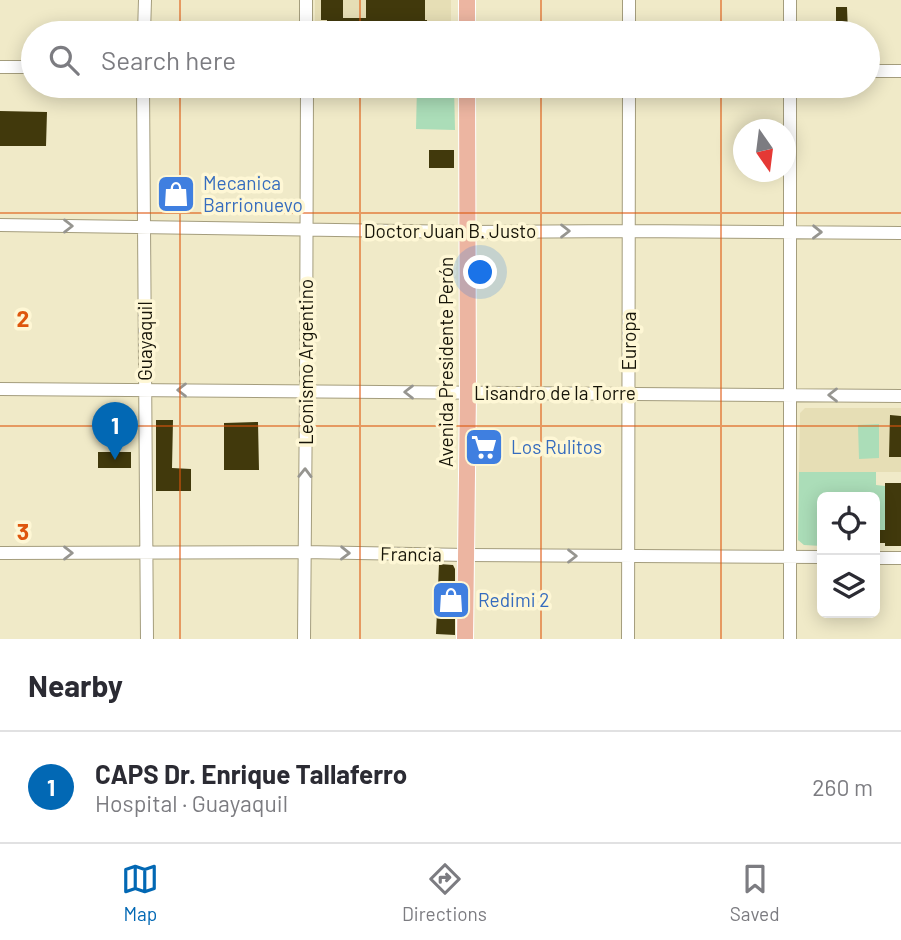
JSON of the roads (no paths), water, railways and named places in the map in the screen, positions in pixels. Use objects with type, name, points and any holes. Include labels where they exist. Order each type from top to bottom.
[{"type":"main road","points":[[467,0],[467,21]]},
{"type":"main road","name":"Avenida Presidente Perón","points":[[465,639],[467,98]]},
{"type":"street","points":[[144,21],[145,0]]},
{"type":"street","points":[[306,0],[306,21]]},
{"type":"street","points":[[629,0],[629,21]]},
{"type":"street","points":[[790,0],[790,21]]},
{"type":"street","points":[[0,67],[21,67]]},
{"type":"street","points":[[880,71],[901,71]]},
{"type":"street","name":"Guayaquil","points":[[143,98],[147,639]]},
{"type":"street","name":"Leonismo Argentino","points":[[304,639],[307,98]]},
{"type":"street","name":"Europa","points":[[628,639],[629,98]]},
{"type":"street","points":[[790,98],[790,639]]},
{"type":"street","name":"Doctor Juan B. Justo","points":[[0,225],[467,232],[901,233]]},
{"type":"street","name":"Lisandro de la Torre","points":[[0,389],[901,396]]},
{"type":"street","name":"Francia","points":[[0,553],[304,552],[817,557]]},
{"type":"street","points":[[880,558],[901,558]]},
{"type":"place","name":"Mecanica Barrionuevo","points":[[176,194]]},
{"type":"place","name":"Los Rulitos","points":[[484,447]]},
{"type":"place","name":"CAPS Dr. Enrique Tallaferro","points":[[115,460]]},
{"type":"place","name":"Redimi 2","points":[[451,600]]}]
